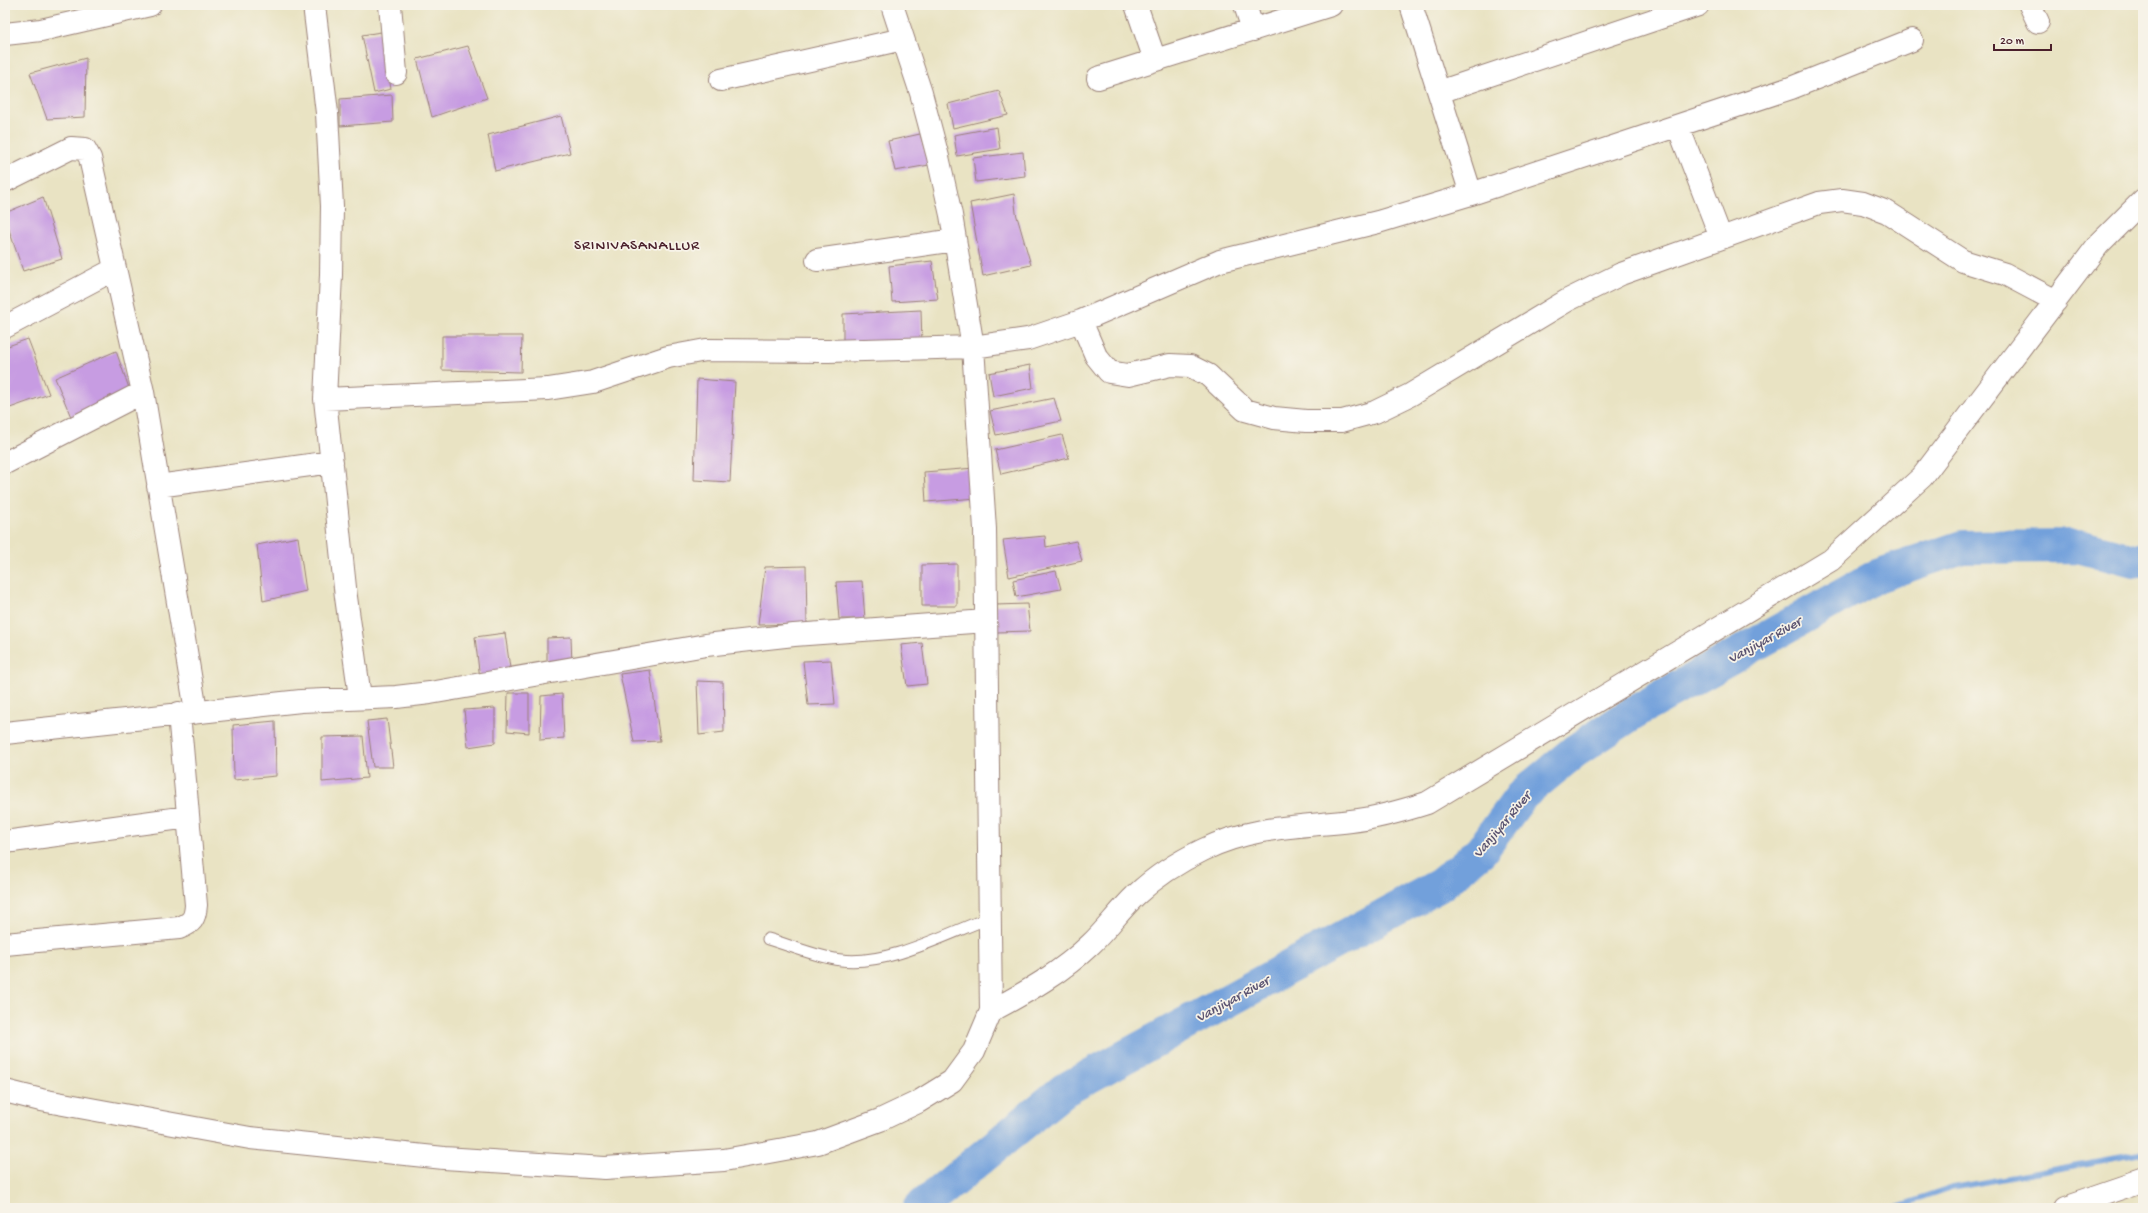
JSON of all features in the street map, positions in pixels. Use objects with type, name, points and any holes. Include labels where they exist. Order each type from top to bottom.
[{"type":"street","points":[[5,34],[41,30],[150,5]]},
{"type":"street","points":[[314,5],[327,113],[332,206],[331,275],[325,398],[360,698]]},
{"type":"street","points":[[390,5],[396,73]]},
{"type":"street","points":[[5,1091],[41,1100],[250,1138],[444,1158],[605,1168],[724,1160],[818,1143],[880,1120],[918,1102],[952,1081],[974,1051],[991,1011],[985,529],[973,347],[955,240],[934,143],[921,93],[892,5]]},
{"type":"street","points":[[1136,5],[1155,60]]},
{"type":"street","points":[[1245,5],[1253,30]]},
{"type":"street","points":[[1098,78],[1331,5]]},
{"type":"street","points":[[1411,5],[1471,194]]},
{"type":"street","points":[[1439,92],[1698,5]]},
{"type":"street","points":[[721,80],[903,39]]},
{"type":"street","points":[[325,398],[548,389],[593,382],[668,357],[706,350],[828,351],[973,347],[1028,339],[1081,321],[1220,261],[1378,222],[1471,194],[1792,88],[1912,40]]},
{"type":"street","points":[[1678,126],[1721,238]]},
{"type":"street","points":[[5,181],[71,148],[85,149],[90,158],[143,392],[158,486],[187,712],[188,817],[196,905],[195,917],[190,923],[179,928],[5,944]]},
{"type":"street","points":[[1081,321],[1096,356],[1108,372],[1128,375],[1170,365],[1190,366],[1208,375],[1245,410],[1287,419],[1306,421],[1342,420],[1375,412],[1410,395],[1568,300],[1621,274],[1819,203],[1842,200],[1863,203],[1887,212],[1963,261],[2005,274],[2056,301]]},
{"type":"street","points":[[991,1011],[1026,993],[1066,965],[1091,944],[1136,895],[1162,874],[1204,849],[1246,834],[1280,827],[1351,821],[1391,815],[1427,803],[1831,560],[1922,477],[2098,245],[2143,200]]},
{"type":"street","points":[[817,260],[955,240]]},
{"type":"street","points":[[5,327],[115,270]]},
{"type":"street","points":[[5,463],[143,392]]},
{"type":"street","points":[[158,486],[332,462]]},
{"type":"street","points":[[5,733],[187,712],[301,701],[430,693],[706,645],[794,635],[986,621]]},
{"type":"street","points":[[5,842],[188,817]]},
{"type":"street","points":[[2064,1208],[2143,1182]]},
{"type":"lane","points":[[768,939],[841,960],[865,960],[891,956],[989,918]]},
{"type":"building","points":[[381,32],[391,89],[374,93],[362,35]]},
{"type":"building","points":[[468,46],[487,98],[432,117],[417,59]]},
{"type":"building","points":[[86,58],[85,117],[47,119],[30,73]]},
{"type":"building","points":[[999,91],[1008,115],[953,128],[948,104]]},
{"type":"building","points":[[392,95],[393,122],[340,126],[340,99]]},
{"type":"building","points":[[561,116],[570,153],[495,171],[488,135]]},
{"type":"building","points":[[997,127],[1000,149],[957,156],[954,135]]},
{"type":"building","points":[[920,134],[929,165],[895,171],[888,141]]},
{"type":"building","points":[[1023,152],[1025,176],[976,182],[973,158]]},
{"type":"building","points":[[1014,194],[1016,213],[1031,265],[983,276],[970,203]]},
{"type":"building","points":[[43,197],[62,259],[23,271],[5,218],[5,213]]},
{"type":"building","points":[[932,261],[938,299],[892,302],[889,266]]},
{"type":"building","points":[[921,310],[922,344],[843,346],[843,314]]},
{"type":"building","points":[[442,336],[522,336],[521,372],[442,370]]},
{"type":"building","points":[[28,339],[49,394],[10,408],[5,394],[5,347]]},
{"type":"building","points":[[116,351],[130,391],[71,417],[55,378]]},
{"type":"building","points":[[1030,365],[1033,388],[993,396],[989,373]]},
{"type":"building","points":[[697,379],[735,382],[730,482],[694,480]]},
{"type":"building","points":[[1054,398],[1061,421],[996,435],[990,411]]},
{"type":"building","points":[[1062,435],[1069,458],[1001,474],[995,450]]},
{"type":"building","points":[[975,468],[977,498],[926,502],[924,472]]},
{"type":"building","points":[[1045,536],[1046,547],[1076,541],[1082,561],[1009,577],[1003,540]]},
{"type":"building","points":[[298,537],[306,591],[263,601],[257,545]]},
{"type":"building","points":[[957,564],[957,606],[922,606],[922,565]]},
{"type":"building","points":[[806,566],[807,624],[758,625],[765,567]]},
{"type":"building","points":[[1056,571],[1061,589],[1016,597],[1013,580]]},
{"type":"building","points":[[862,581],[865,619],[839,619],[836,582]]},
{"type":"building","points":[[1027,604],[1030,631],[997,632],[995,605]]},
{"type":"building","points":[[505,633],[511,675],[480,679],[475,637]]},
{"type":"building","points":[[571,637],[572,666],[547,669],[547,638]]},
{"type":"building","points":[[922,643],[927,684],[907,686],[901,645]]},
{"type":"building","points":[[831,660],[835,704],[808,705],[803,661]]},
{"type":"building","points":[[650,670],[660,741],[634,742],[620,674]]},
{"type":"building","points":[[697,681],[723,682],[724,732],[699,735]]},
{"type":"building","points":[[508,693],[529,693],[529,733],[507,731]]},
{"type":"building","points":[[562,694],[564,738],[540,740],[541,696]]},
{"type":"building","points":[[495,708],[495,743],[468,747],[464,710]]},
{"type":"building","points":[[387,719],[393,767],[373,767],[367,721]]},
{"type":"building","points":[[275,721],[276,776],[234,780],[233,725]]},
{"type":"building","points":[[363,736],[367,778],[322,782],[322,737]]},
{"type":"waterway","name":"Vanjiyar River","points":[[920,1208],[1064,1090],[1440,885],[1481,851],[1522,795],[1575,751],[1633,713],[1877,576],[1962,547],[2078,546],[2134,561],[2143,561]]},
{"type":"waterway","points":[[1893,1208],[1952,1188],[2143,1153]]},
{"type":"district","name":"SRINIVASANALLUR","points":[[637,244]]}]
